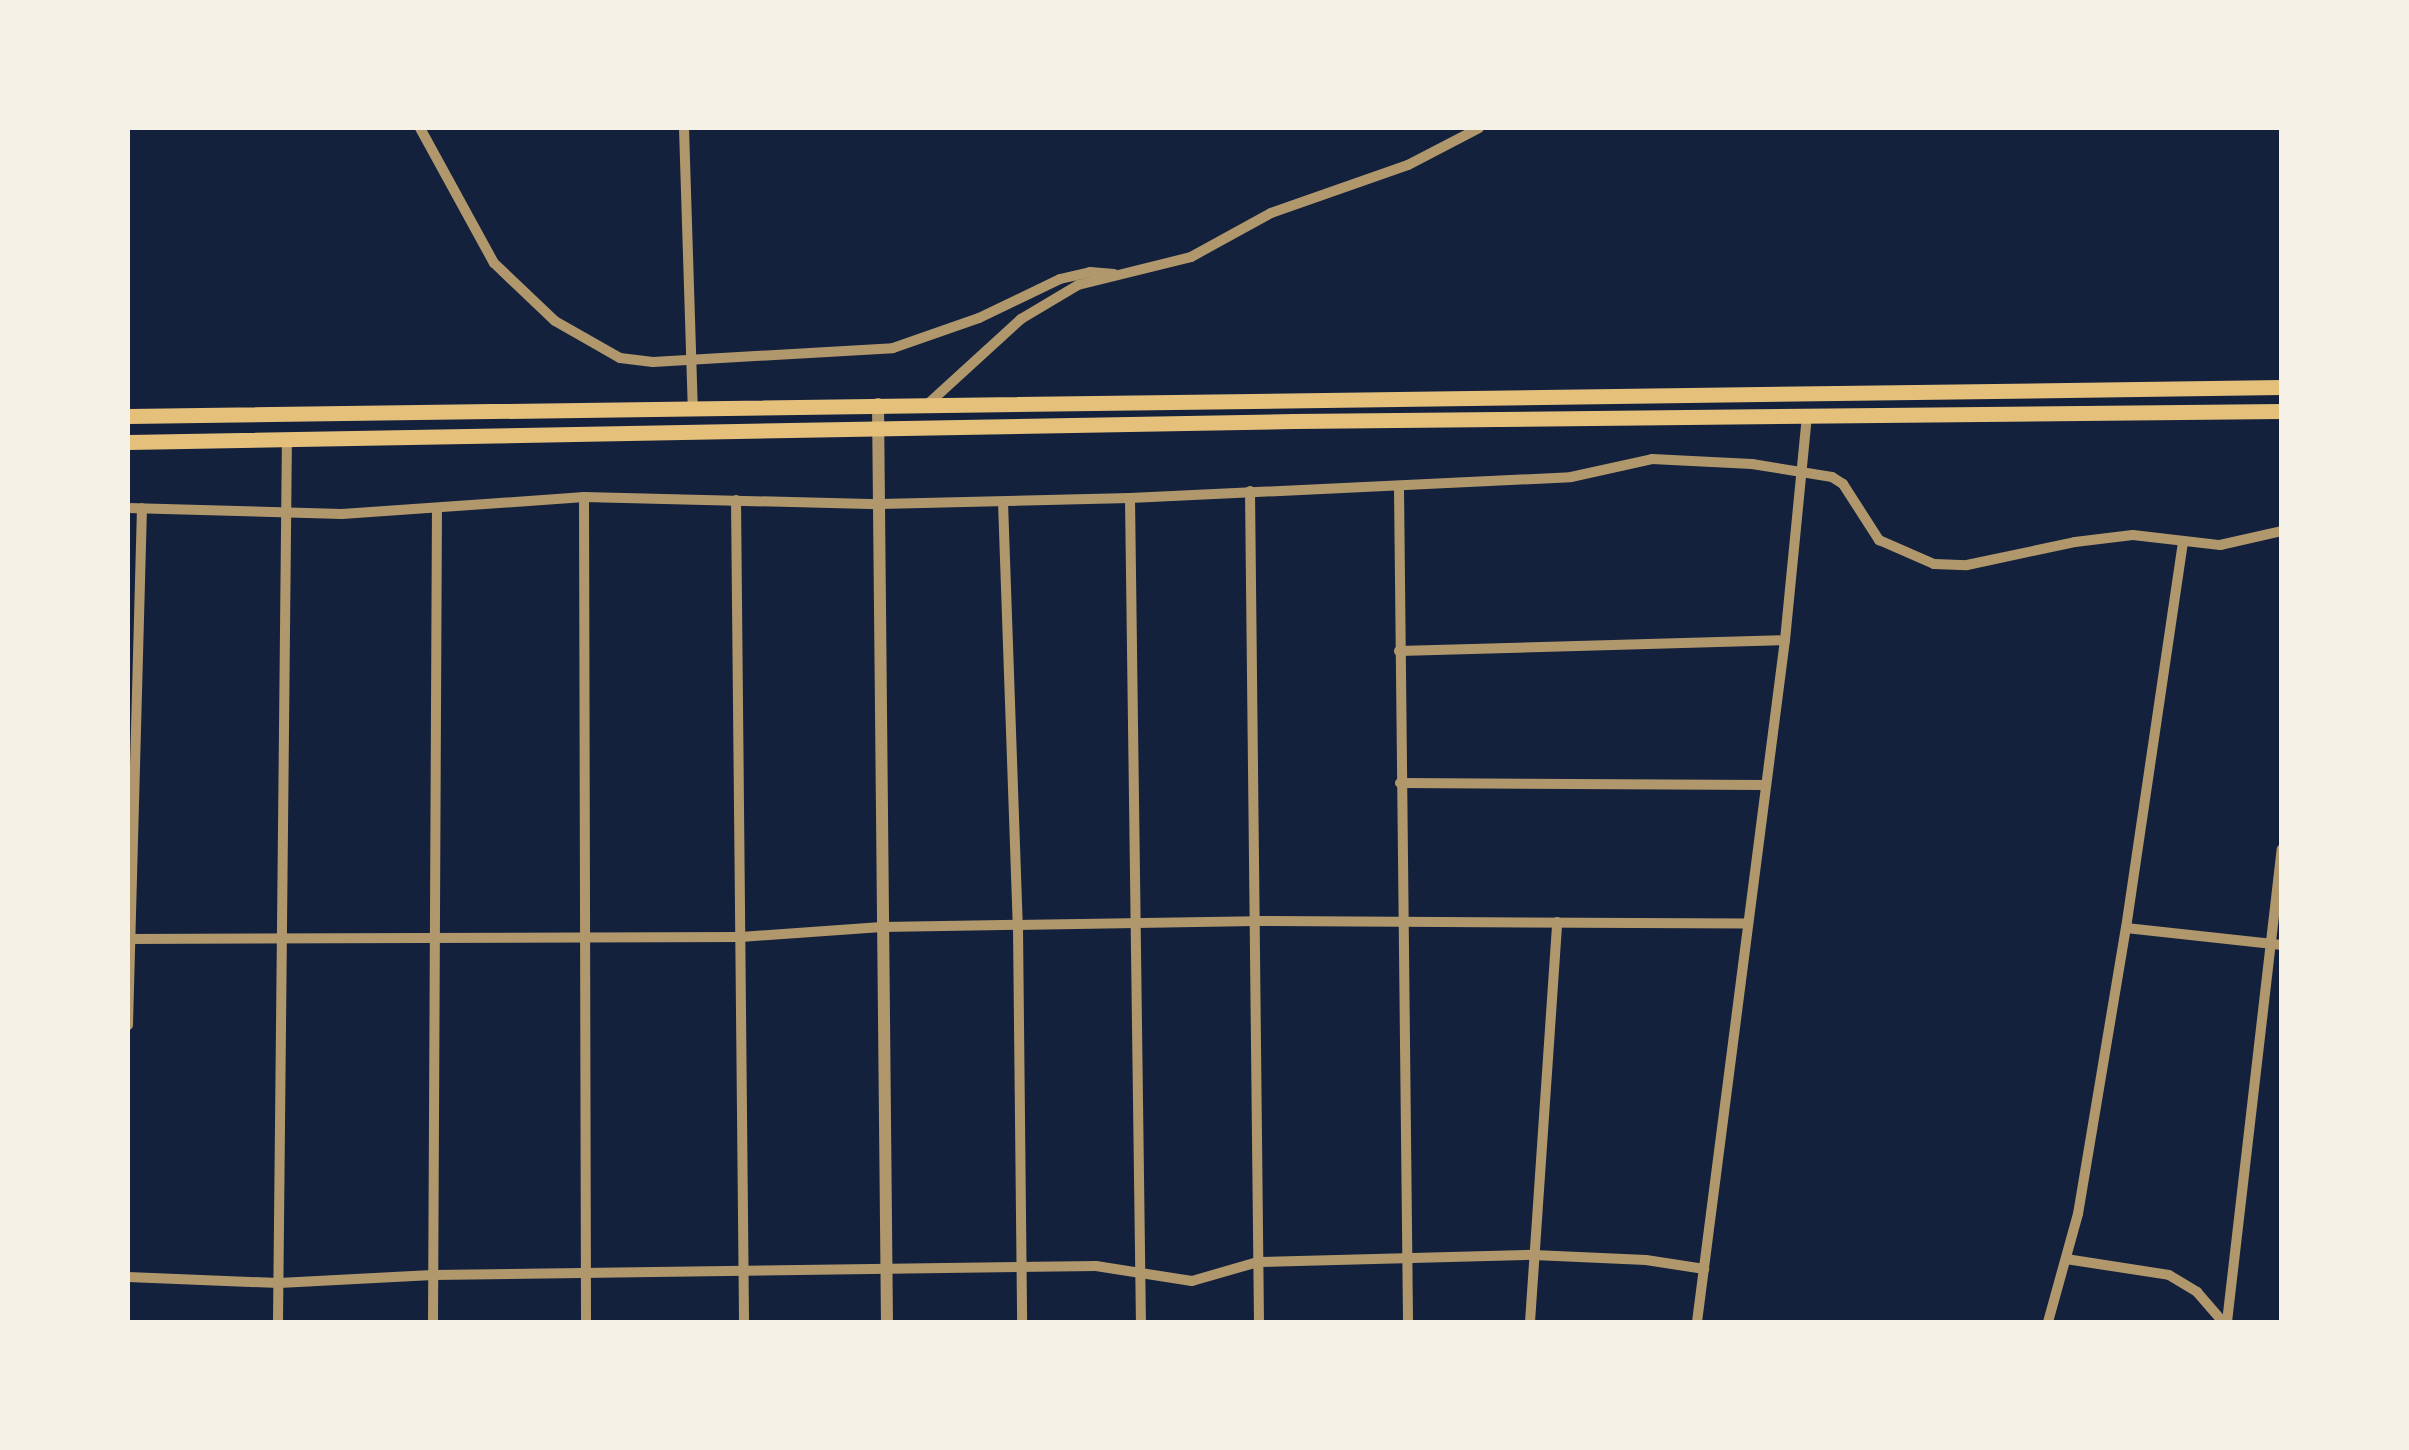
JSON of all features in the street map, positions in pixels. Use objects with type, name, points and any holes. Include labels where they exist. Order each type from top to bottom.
[{"type":"highway","points":[[128,416],[2282,387]]},
{"type":"highway","points":[[128,442],[879,428],[2282,411]]},
{"type":"street","points":[[420,128],[494,264],[533,305],[590,344],[620,358],[654,362],[893,348],[980,318],[1060,279],[1090,272],[1114,274]]},
{"type":"street","points":[[684,128],[692,407]]},
{"type":"street","points":[[929,403],[1021,319],[1078,285],[1191,258],[1272,214],[1408,166],[1479,128]]},
{"type":"street","points":[[878,404],[887,1322]]},
{"type":"street","points":[[1696,1322],[1785,640],[1807,416]]},
{"type":"street","points":[[278,1322],[286,438]]},
{"type":"street","points":[[128,508],[288,513],[437,509],[584,497],[880,504],[1130,498],[1571,477],[1652,459],[1804,472],[1844,484],[1879,540],[1934,564],[1968,565],[2074,542],[2133,535],[2220,545],[2282,531]]},
{"type":"street","points":[[1398,488],[1408,1322]]},
{"type":"street","points":[[1250,491],[1260,1322]]},
{"type":"street","points":[[584,497],[582,938],[586,1322]]},
{"type":"street","points":[[1130,498],[1141,1322]]},
{"type":"street","points":[[736,500],[744,1322]]},
{"type":"street","points":[[1003,502],[1018,928],[1022,1322]]},
{"type":"street","points":[[128,1025],[142,508]]},
{"type":"street","points":[[433,1322],[437,509]]},
{"type":"street","points":[[2048,1322],[2066,1258],[2126,928],[2183,543]]},
{"type":"street","points":[[1399,651],[1785,640]]},
{"type":"street","points":[[1400,783],[1766,784]]},
{"type":"street","points":[[2225,1322],[2276,945],[2282,849]]},
{"type":"street","points":[[128,939],[742,937],[882,927],[1256,922],[1748,924]]},
{"type":"street","points":[[1530,1322],[1558,922]]},
{"type":"street","points":[[2126,928],[2276,945]]},
{"type":"street","points":[[128,1276],[279,1283],[434,1275],[1096,1266],[1192,1281],[1258,1262],[1534,1256],[1646,1260],[1704,1269]]},
{"type":"street","points":[[2066,1258],[2169,1275],[2197,1292],[2225,1322]]}]
